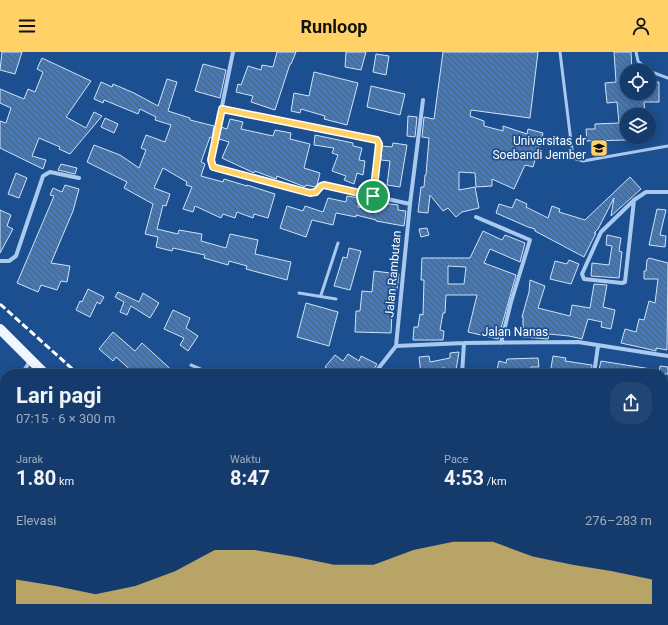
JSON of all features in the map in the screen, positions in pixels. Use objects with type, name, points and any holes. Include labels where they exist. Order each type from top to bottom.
[{"type":"main road","points":[[0,329],[40,369]]},
{"type":"street","points":[[234,52],[211,160],[213,167],[310,193],[316,192],[321,186],[324,185],[410,204]]},
{"type":"street","name":"Jalan Rambutan","points":[[396,346],[410,204],[423,100]]},
{"type":"street","points":[[222,109],[377,140],[379,144],[373,196]]},
{"type":"street","points":[[0,261],[9,260],[16,256],[43,176],[50,172],[79,178]]},
{"type":"street","points":[[634,200],[625,282],[622,283],[584,279],[582,274],[601,232],[634,200],[646,192],[668,192]]},
{"type":"street","points":[[476,217],[530,240],[511,302],[502,343]]},
{"type":"street","name":"Jalan Nanas","points":[[396,346],[464,343],[578,342],[668,356]]},
{"type":"street","points":[[462,369],[464,343]]},
{"type":"street","points":[[378,369],[396,346]]},
{"type":"street","points":[[595,369],[598,346]]},
{"type":"street","points":[[25,369],[31,359]]},
{"type":"lane","points":[[560,52],[573,158],[583,161],[668,146]]},
{"type":"lane","points":[[636,52],[638,61],[641,64]]},
{"type":"lane","points":[[656,74],[668,78]]},
{"type":"lane","points":[[321,295],[338,243]]},
{"type":"lane","points":[[298,293],[336,298]]},
{"type":"lane","points":[[191,365],[200,369]]},
{"type":"building","points":[[2,52],[22,52],[15,74],[0,70]]},
{"type":"building","points":[[277,52],[296,52],[290,64],[275,110],[251,102],[253,96],[236,92],[238,84],[241,85],[248,66],[261,70],[262,65],[273,67]]},
{"type":"building","points":[[346,52],[366,52],[361,70],[345,67]]},
{"type":"building","points":[[443,52],[538,52],[530,118],[471,110],[470,116],[484,121],[484,126],[503,131],[503,126],[527,134],[528,129],[543,133],[533,167],[525,165],[514,189],[492,179],[492,186],[476,187],[475,173],[459,172],[459,190],[475,187],[479,208],[462,212],[456,217],[448,208],[443,211],[430,195],[428,213],[418,212],[421,187],[424,187],[426,175],[429,138],[422,137],[424,117],[434,119]]},
{"type":"building","points":[[614,52],[631,52],[632,64],[620,64],[620,100],[656,100],[656,82],[659,82],[659,102],[644,102],[644,108],[620,108],[620,140],[587,141],[586,129],[595,129],[595,124],[619,123],[617,102],[607,103],[605,83],[616,82]]},
{"type":"building","points":[[376,54],[389,56],[386,75],[373,72]]},
{"type":"building","points":[[42,58],[91,81],[66,117],[86,128],[94,112],[102,116],[70,154],[59,149],[60,147],[39,138],[32,156],[46,160],[43,169],[0,148],[0,121],[6,123],[11,108],[0,103],[0,89],[24,99],[28,89],[35,92],[43,72],[37,69]]},
{"type":"building","points":[[203,64],[226,70],[220,98],[195,91]]},
{"type":"building","points":[[314,72],[358,83],[347,125],[324,119],[325,116],[301,109],[300,113],[291,111],[294,93],[309,96]]},
{"type":"building","points":[[167,79],[177,82],[168,111],[190,118],[190,120],[214,126],[212,138],[210,137],[201,162],[205,164],[201,176],[223,182],[224,179],[275,194],[268,218],[254,214],[253,218],[237,212],[235,218],[223,214],[221,218],[195,206],[193,212],[183,209],[192,187],[186,185],[187,182],[163,168],[154,188],[170,194],[166,206],[163,205],[157,229],[178,234],[179,230],[202,234],[201,241],[226,248],[230,234],[258,240],[255,254],[291,262],[287,280],[246,269],[247,266],[229,261],[228,265],[204,258],[205,255],[173,248],[172,251],[156,247],[158,237],[145,234],[153,204],[124,188],[127,182],[87,162],[94,145],[120,155],[139,168],[146,150],[141,148],[146,135],[165,142],[171,125],[155,120],[156,117],[140,109],[138,114],[104,100],[103,103],[94,99],[101,82],[112,87],[113,84],[158,106]]},
{"type":"building","points":[[371,86],[405,94],[400,115],[367,107]]},
{"type":"building","points":[[408,116],[417,117],[415,137],[407,136]]},
{"type":"building","points":[[105,118],[118,124],[114,133],[101,127]]},
{"type":"building","points":[[230,119],[243,122],[241,129],[273,136],[275,130],[291,133],[290,139],[310,144],[304,168],[320,173],[317,185],[315,187],[306,185],[305,187],[277,176],[276,179],[255,171],[254,173],[222,158],[229,142],[219,139],[221,127],[227,129]]},
{"type":"building","points":[[315,135],[353,143],[353,146],[362,148],[359,160],[365,161],[363,175],[357,173],[354,184],[344,180],[346,176],[332,171],[338,155],[332,153],[334,148],[314,145]]},
{"type":"building","points":[[393,143],[407,145],[400,187],[387,185],[390,161],[381,160],[382,146],[392,147]]},
{"type":"building","points":[[61,164],[77,168],[75,174],[58,170]]},
{"type":"building","points":[[16,173],[27,178],[19,198],[8,194]]},
{"type":"building","points":[[630,177],[641,189],[611,216],[614,198],[598,229],[594,233],[596,233],[584,257],[535,231],[535,229],[496,213],[499,204],[512,208],[516,199],[527,204],[526,207],[548,218],[552,206],[560,209],[559,212],[585,220]]},
{"type":"building","points":[[65,185],[79,189],[73,211],[51,263],[70,266],[67,282],[61,281],[57,290],[41,285],[38,292],[17,283],[54,196],[50,195],[53,188],[62,192]]},
{"type":"building","points":[[347,196],[359,198],[358,207],[372,209],[373,203],[375,202],[398,205],[398,210],[406,211],[404,226],[376,221],[356,215],[356,217],[336,213],[333,225],[312,220],[306,237],[280,228],[287,206],[303,211],[305,206],[323,212],[328,198],[346,202]]},
{"type":"building","points":[[657,209],[666,210],[660,235],[666,236],[665,247],[649,245]]},
{"type":"building","points":[[0,210],[11,215],[7,226],[13,229],[0,253]]},
{"type":"building","points":[[427,228],[429,235],[421,237],[419,229]]},
{"type":"building","points":[[483,231],[502,240],[505,235],[525,243],[520,262],[490,249],[484,263],[516,275],[498,339],[468,332],[477,295],[446,295],[445,313],[443,313],[440,330],[444,331],[443,340],[413,340],[414,327],[418,327],[420,314],[423,315],[424,280],[421,280],[422,258],[470,258]],"holes":[[[448,266],[466,267],[464,284],[448,284]]]},
{"type":"building","points":[[607,235],[621,238],[619,251],[622,252],[619,278],[591,276],[592,263],[609,265],[612,246],[606,245]]},
{"type":"building","points":[[349,248],[361,251],[350,290],[334,286],[343,257],[347,258]]},
{"type":"building","points":[[649,258],[668,263],[667,350],[656,348],[656,351],[621,343],[625,329],[636,332],[639,319],[644,320],[649,301],[655,303],[658,279],[644,279],[644,271],[646,271],[647,260]]},
{"type":"building","points":[[569,260],[579,264],[571,284],[550,279],[555,261],[567,264]]},
{"type":"building","points":[[374,271],[399,274],[397,289],[392,288],[390,312],[392,313],[391,333],[355,332],[356,311],[360,311],[362,291],[372,292]]},
{"type":"building","points":[[530,280],[545,286],[538,308],[570,316],[572,305],[590,308],[594,284],[607,285],[603,307],[615,310],[611,329],[601,327],[602,322],[588,319],[582,339],[549,334],[548,339],[523,337],[522,317],[529,292]]},
{"type":"building","points":[[88,289],[104,297],[100,304],[97,302],[90,317],[76,310],[80,301],[82,302]]},
{"type":"building","points":[[118,292],[139,302],[143,293],[159,303],[150,318],[131,306],[127,315],[120,312],[124,302],[115,297]]},
{"type":"building","points":[[306,303],[338,312],[329,346],[297,337]]},
{"type":"building","points":[[173,310],[190,318],[186,328],[198,336],[188,351],[180,345],[184,338],[164,329]]},
{"type":"building","points":[[113,332],[135,351],[142,343],[171,369],[129,369],[116,357],[113,361],[99,349]]},
{"type":"building","points":[[459,352],[456,369],[420,369],[419,357],[429,356],[430,362],[450,358],[450,353]]},
{"type":"building","points":[[348,354],[359,361],[361,356],[377,364],[374,369],[328,369],[325,367],[335,355],[343,361]]},
{"type":"building","points":[[553,356],[566,358],[565,361],[592,365],[592,369],[551,369]]},
{"type":"building","points":[[538,358],[539,367],[531,367],[531,369],[497,369],[499,361],[506,363],[507,359]]},
{"type":"building","points":[[601,361],[651,369],[599,369]]},
{"type":"building","points":[[660,366],[668,367],[668,369],[660,369]]},
{"type":"railway","points":[[0,304],[72,369]]},
{"type":"place","name":"Universitas dr Soebandi Jember","points":[[599,148]]},
{"type":"route","points":[[222,109],[377,140],[379,144],[373,196],[324,185],[321,186],[316,192],[310,193],[214,168],[210,163],[222,109]]}]
